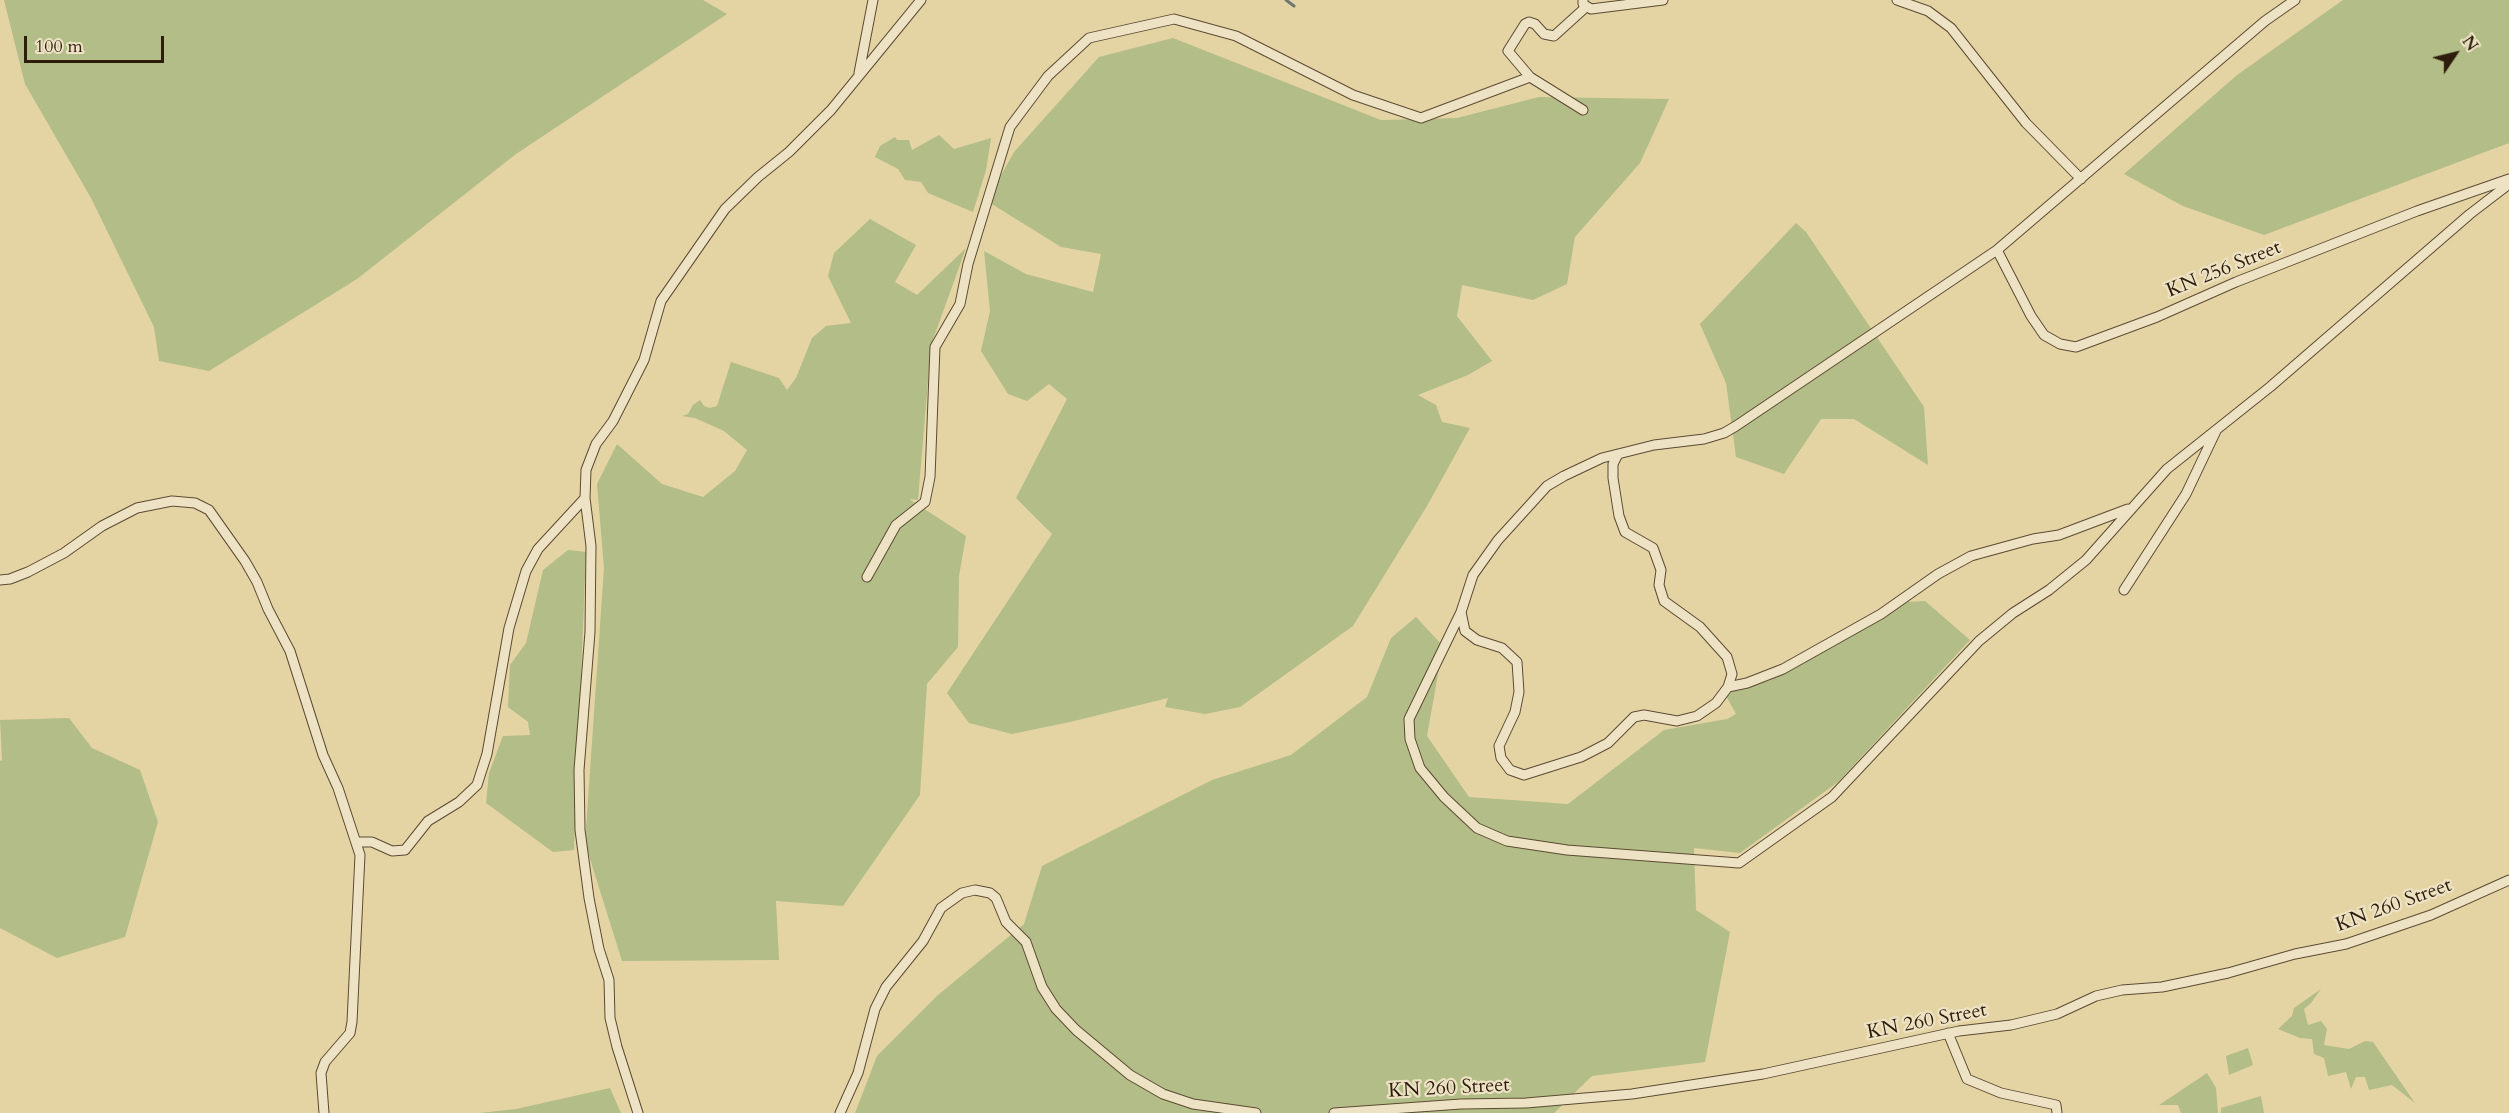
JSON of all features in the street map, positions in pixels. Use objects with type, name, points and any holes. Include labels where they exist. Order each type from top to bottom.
[{"type":"street","points":[[858,75],[873,0]]},
{"type":"street","points":[[638,1113],[610,1018],[609,980],[599,949],[591,908],[580,830],[579,770],[590,632],[591,546],[585,498],[586,471],[596,444],[613,421],[644,360],[661,301],[725,209],[758,177],[797,145],[831,110],[921,0]]},
{"type":"street","points":[[1583,110],[1530,77],[1508,51],[1525,24],[1529,22],[1535,24],[1545,34],[1554,36],[1584,4],[1591,9],[1663,0]]},
{"type":"street","points":[[1897,0],[1928,11],[1951,28],[2026,123],[2081,179]]},
{"type":"street","points":[[2295,0],[2265,21],[1996,250],[1724,433],[1704,440],[1654,445],[1618,454],[1580,468],[1547,486],[1498,540],[1473,575],[1461,612],[1409,719],[1410,739],[1420,768],[1444,798],[1477,828],[1506,841],[1567,850],[1739,863],[1832,797],[1972,649],[2013,614],[2049,590],[2086,560],[2167,469],[2270,387],[2470,214],[2509,184]]},
{"type":"street","points":[[867,577],[896,525],[925,502],[930,477],[935,347],[960,304],[968,264],[1010,127],[1048,76],[1089,38],[1174,19],[1236,36],[1353,96],[1421,118],[1530,77]]},
{"type":"street","name":"KN 256 Street","points":[[1996,250],[2044,336],[2060,344],[2076,347],[2157,317],[2236,282],[2417,211],[2509,179]]},
{"type":"street","points":[[2124,590],[2186,494],[2217,428]]},
{"type":"street","points":[[1461,612],[1465,631],[1477,640],[1502,648],[1517,662],[1519,692],[1515,712],[1499,746],[1501,758],[1510,770],[1524,775],[1581,757],[1608,742],[1634,717],[1644,715],[1677,721],[1697,716],[1716,703],[1728,687],[1732,674],[1727,657],[1700,627],[1664,601],[1659,585],[1661,570],[1653,548],[1625,532],[1619,516],[1613,478],[1613,465],[1618,454]]},
{"type":"street","points":[[357,842],[372,842],[392,851],[405,850],[434,816],[452,808],[477,784],[487,754],[509,628],[526,571],[538,549],[585,498]]},
{"type":"street","points":[[0,580],[10,579],[55,558],[102,526],[137,508],[172,501],[195,503],[209,510],[258,582],[268,609],[290,651],[323,755],[360,855],[352,1022],[350,1033],[325,1062],[321,1073],[324,1113]]},
{"type":"street","points":[[1728,687],[1747,683],[1784,669],[1881,614],[1938,574],[1971,556],[2033,539],[2059,535],[2131,509]]},
{"type":"street","name":"KN 260 Street","points":[[1334,1113],[1461,1104],[1526,1103],[1632,1094],[1764,1074],[1948,1034],[2011,1025],[2057,1014],[2096,996],[2228,973],[2295,954],[2346,944],[2431,915],[2509,880]]},
{"type":"street","points":[[840,1113],[858,1073],[875,1010],[886,987],[923,941],[941,908],[962,893],[975,890],[990,893],[996,898],[1006,922],[1026,942],[1042,987],[1056,1009],[1076,1030],[1130,1075],[1163,1094],[1193,1104],[1256,1113]]},
{"type":"street","points":[[1948,1034],[1967,1079],[2001,1093],[2056,1105],[2057,1113]]},
{"type":"green space","points":[[4,0],[703,0],[727,14],[516,154],[357,279],[209,371],[159,361],[154,327],[91,198],[25,84]]},
{"type":"green space","points":[[2343,0],[2509,0],[2509,143],[2264,235],[2183,206],[2124,174],[2237,75]]},
{"type":"green space","points":[[1173,38],[1381,120],[1457,118],[1539,97],[1669,99],[1640,163],[1575,237],[1567,284],[1533,300],[1462,285],[1457,316],[1492,361],[1468,375],[1418,395],[1436,405],[1442,422],[1470,428],[1427,506],[1353,626],[1240,707],[1205,714],[1165,707],[1168,698],[1012,734],[969,723],[947,693],[1052,534],[1016,498],[1067,399],[1049,384],[1027,401],[1008,394],[981,351],[990,311],[984,251],[1026,274],[1093,292],[1101,254],[1061,247],[987,201],[1014,152],[1099,57]]},
{"type":"green space","points":[[939,135],[954,149],[991,138],[986,170],[973,212],[928,193],[921,182],[905,180],[898,169],[875,157],[880,146],[895,137],[897,140],[909,140],[912,150]]},
{"type":"green space","points":[[870,219],[916,245],[895,282],[917,295],[966,248],[931,345],[918,500],[909,499],[966,536],[959,576],[958,647],[927,684],[920,795],[843,906],[776,901],[779,960],[622,961],[585,843],[604,568],[597,484],[617,444],[662,484],[703,497],[735,471],[747,450],[724,431],[695,418],[682,416],[688,414],[693,405],[700,400],[704,406],[710,408],[717,406],[731,362],[779,378],[787,390],[796,378],[812,338],[826,326],[851,323],[828,276],[834,253]]},
{"type":"green space","points":[[1796,223],[1806,232],[1924,407],[1928,465],[1854,419],[1821,419],[1784,474],[1736,457],[1726,383],[1700,324]]},
{"type":"green space","points":[[568,550],[586,552],[574,850],[553,852],[486,803],[489,773],[503,736],[530,735],[528,722],[508,707],[510,665],[526,643],[543,570]]},
{"type":"green space","points":[[1925,601],[1970,640],[1838,782],[1740,853],[1694,848],[1696,910],[1730,932],[1705,1062],[1592,1076],[1554,1113],[855,1113],[877,1056],[938,995],[1024,924],[1042,866],[1212,780],[1291,755],[1367,697],[1391,638],[1416,617],[1443,646],[1427,736],[1469,797],[1568,804],[1664,730],[1727,719],[1736,714],[1724,692],[1768,681],[1907,602]]},
{"type":"green space","points":[[69,718],[92,748],[140,770],[158,822],[125,937],[57,958],[0,928],[0,761],[2,760],[0,720]]},
{"type":"green space","points":[[2321,989],[2304,1009],[2308,1025],[2321,1021],[2327,1029],[2324,1045],[2349,1049],[2365,1041],[2373,1042],[2415,1103],[2392,1085],[2369,1090],[2365,1077],[2356,1077],[2351,1089],[2346,1072],[2328,1076],[2324,1058],[2314,1054],[2312,1039],[2300,1038],[2278,1029],[2292,1016],[2294,1008]]},
{"type":"green space","points":[[2248,1048],[2253,1065],[2229,1075],[2226,1056]]},
{"type":"green space","points":[[2207,1073],[2216,1088],[2218,1113],[2181,1113],[2178,1105],[2159,1105]]},
{"type":"green space","points":[[610,1088],[621,1113],[479,1113],[516,1109]]},
{"type":"green space","points":[[2261,1096],[2264,1113],[2221,1113],[2221,1108]]},
{"type":"waterway","points":[[1286,0],[1294,6]]}]
